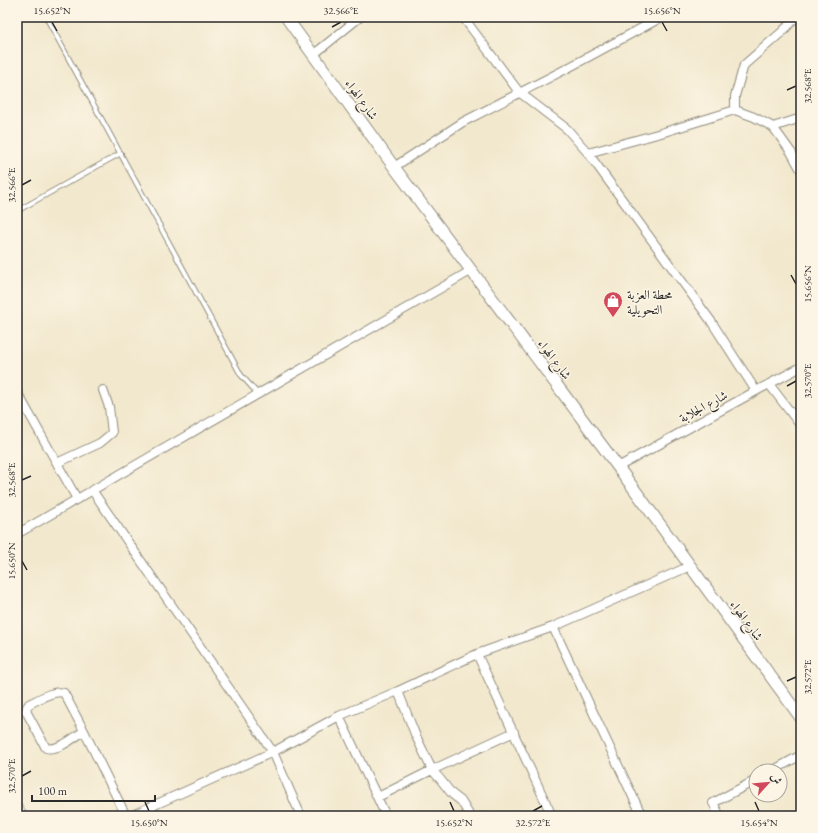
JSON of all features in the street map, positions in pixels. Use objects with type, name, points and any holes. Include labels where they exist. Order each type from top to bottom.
[{"type":"street","name":"شارع الهواء","points":[[286,17],[394,167],[618,467],[801,718]]},
{"type":"street","points":[[313,55],[360,17]]},
{"type":"street","points":[[463,17],[519,92],[567,129],[588,153],[711,321],[756,390]]},
{"type":"street","points":[[394,167],[463,122],[566,69],[653,19],[662,17]]},
{"type":"street","points":[[735,110],[735,96],[744,65],[783,31],[796,17]]},
{"type":"street","points":[[588,153],[661,133],[735,110],[754,117],[773,127],[791,152],[801,170]]},
{"type":"street","points":[[773,127],[801,118]]},
{"type":"street","points":[[17,534],[472,270]]},
{"type":"street","name":"شارع الجلابة","points":[[618,467],[756,390],[801,367]]},
{"type":"street","points":[[769,384],[801,426]]},
{"type":"street","points":[[57,463],[100,443],[112,433],[109,406],[103,390]]},
{"type":"street","points":[[17,392],[77,499]]},
{"type":"street","points":[[92,490],[273,752],[302,816]]},
{"type":"street","points":[[84,731],[59,747],[54,749],[46,748],[26,711],[27,707],[29,704],[55,692],[60,691],[64,693],[130,816],[273,752],[339,716],[398,691],[477,654],[553,627],[690,566]]},
{"type":"street","points":[[553,627],[642,816]]},
{"type":"street","points":[[477,654],[552,816]]},
{"type":"street","points":[[398,691],[415,734],[432,770],[452,794],[461,801],[470,816]]},
{"type":"street","points":[[339,716],[386,816]]},
{"type":"street","points":[[378,797],[514,732]]},
{"type":"street","points":[[786,763],[801,755]]},
{"type":"street","points":[[720,816],[713,803],[748,784]]},
{"type":"street","points":[[17,806],[23,816]]},
{"type":"lane","points":[[46,17],[241,375],[258,394]]},
{"type":"lane","points":[[17,211],[120,153]]},
{"type":"place","name":"محطة العزبة التحويلية","points":[[613,318]]}]
